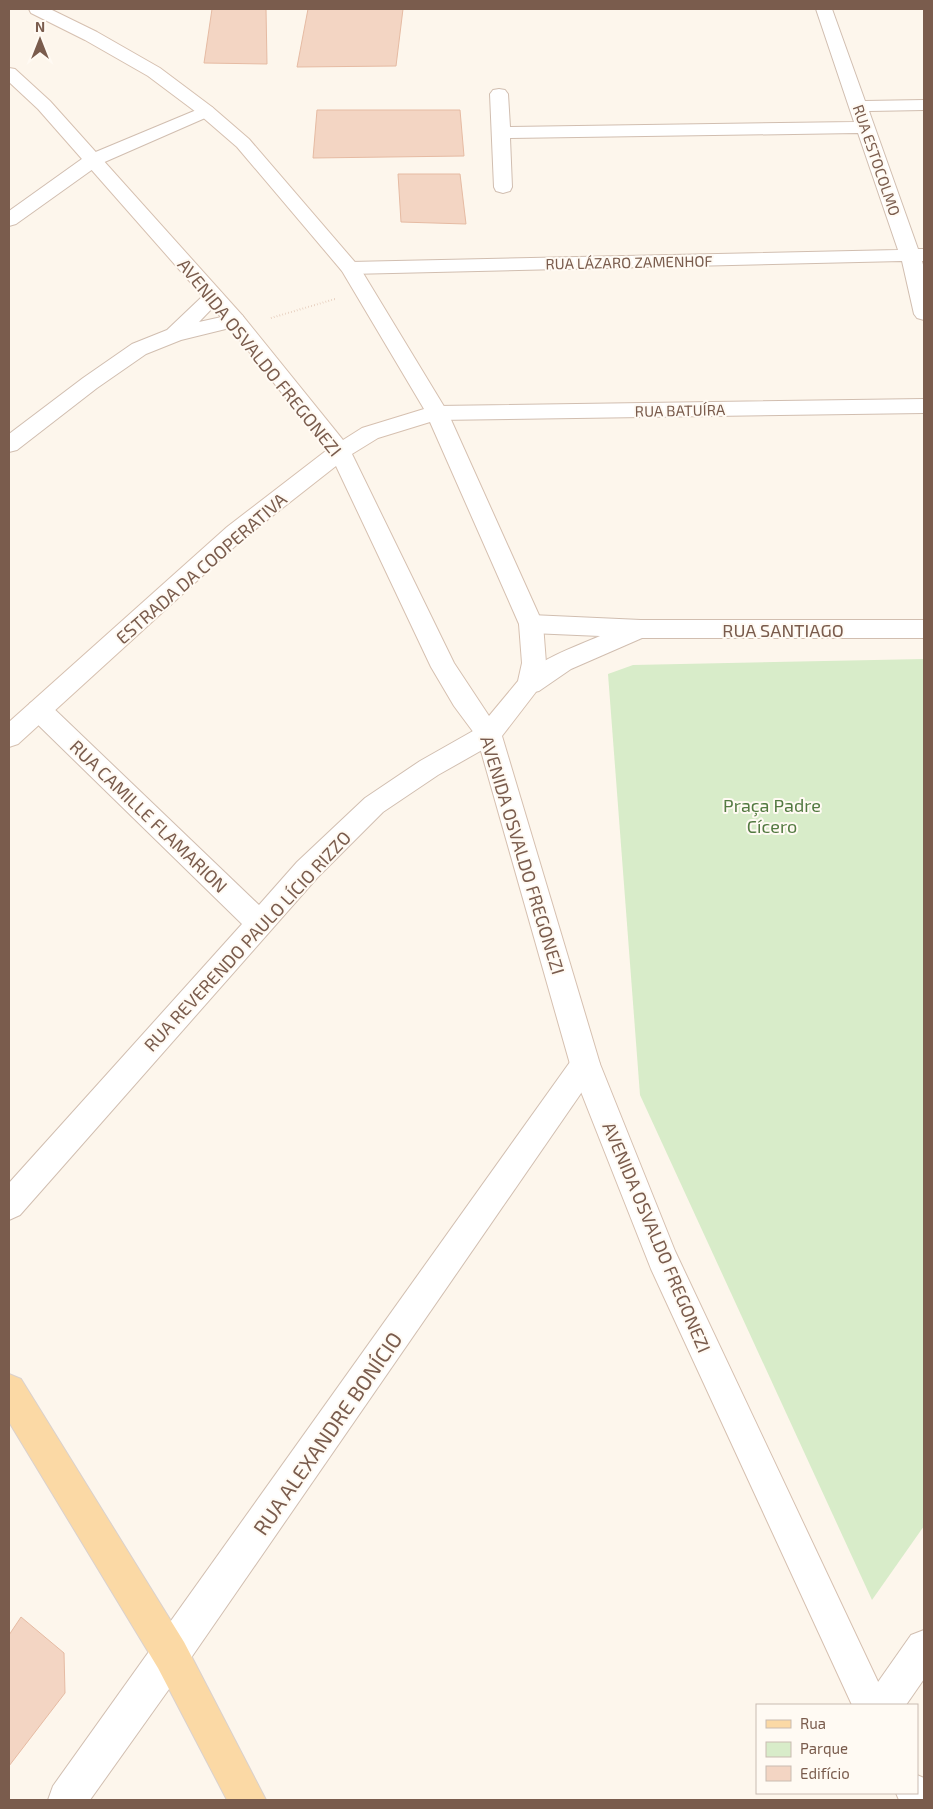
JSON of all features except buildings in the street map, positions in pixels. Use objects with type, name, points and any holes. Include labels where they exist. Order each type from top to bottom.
[{"type":"main road","points":[[9,1391],[171,1655],[247,1800]]},
{"type":"street","points":[[37,9],[91,36],[154,72],[206,111],[243,143],[350,268],[437,414],[531,624],[534,663],[530,684]]},
{"type":"street","name":"RUA ESTOCOLMO","points":[[824,9],[858,106],[916,255],[916,273],[924,314]]},
{"type":"street","name":"AVENIDA OSVALDO FREGONEZI","points":[[9,72],[44,104],[235,320],[340,451],[443,667],[463,699],[489,734],[586,1064],[662,1258],[871,1704]]},
{"type":"street","points":[[499,94],[503,187]]},
{"type":"street","points":[[858,106],[924,105]]},
{"type":"street","points":[[9,220],[93,160],[206,111]]},
{"type":"street","points":[[502,133],[866,126]]},
{"type":"street","name":"RUA LÁZARO ZAMENHOF","points":[[350,268],[916,255]]},
{"type":"street","points":[[174,335],[214,296]]},
{"type":"street","points":[[9,445],[90,383],[139,349],[174,335],[235,320]]},
{"type":"street","name":"RUA BATUÍRA","points":[[437,414],[924,406]]},
{"type":"street","name":"ESTRADA DA COOPERATIVA","points":[[9,737],[235,533],[340,451],[370,433],[403,422],[437,414]]},
{"type":"street","name":"RUA SANTIAGO","points":[[531,624],[642,629],[924,630]]},
{"type":"street","name":"RUA SANTIAGO","points":[[530,684],[562,662],[642,629]]},
{"type":"street","name":"RUA REVERENDO PAULO LÍCIO RIZZO","points":[[9,1205],[307,870],[374,805],[429,768],[489,734],[530,684]]},
{"type":"street","name":"RUA CAMILLE FLAMARION","points":[[40,710],[259,923]]},
{"type":"street","name":"RUA ALEXANDRE BONÍCIO","points":[[67,1800],[586,1064]]},
{"type":"street","points":[[885,1704],[924,1648]]},
{"type":"path","points":[[264,321],[341,297]]},
{"type":"green space","name":"Praça Padre Cícero","points":[[924,659],[924,1526],[872,1600],[640,1095],[608,674],[633,665]]}]
